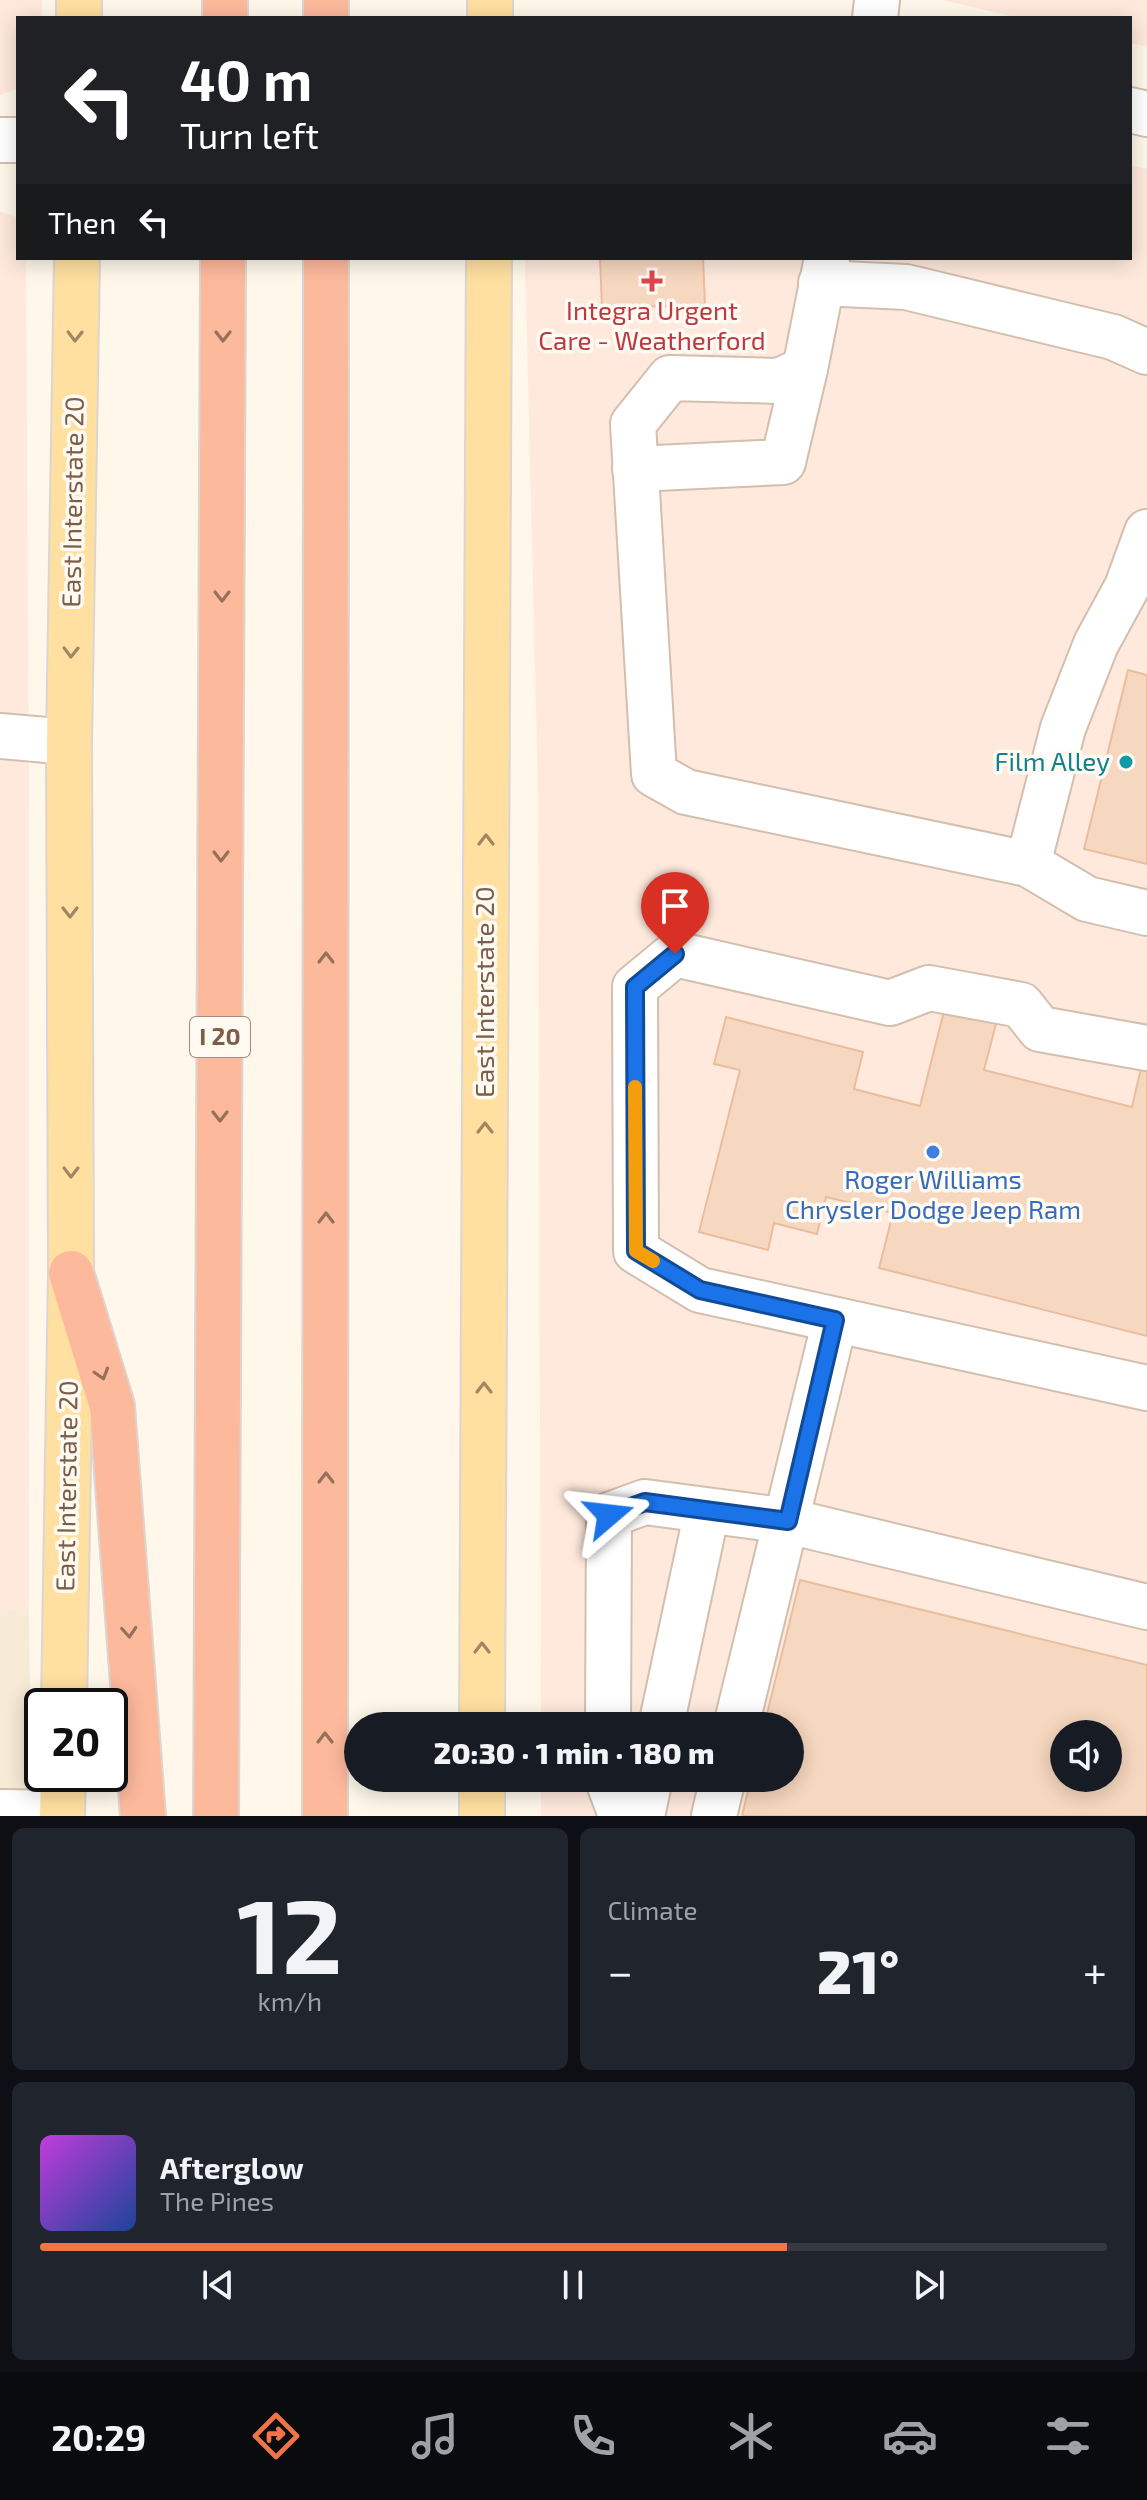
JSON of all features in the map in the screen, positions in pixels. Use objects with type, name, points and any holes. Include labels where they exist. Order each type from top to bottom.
[{"type":"highway","name":"I 20","points":[[216,1816],[223,260]]},
{"type":"highway","points":[[325,1816],[326,260]]},
{"type":"highway","points":[[71,1273],[112,1406],[143,1816]]},
{"type":"main road","name":"East Interstate 20","points":[[64,1688],[71,1273],[69,742],[77,260]]},
{"type":"main road","name":"East Interstate 20","points":[[482,1712],[489,260]]},
{"type":"main road","points":[[482,1792],[482,1816]]},
{"type":"street","points":[[635,469],[783,462],[824,270],[1113,337],[1147,352]]},
{"type":"street","points":[[805,369],[779,381],[670,378],[633,424],[654,774],[686,792],[1028,864],[1087,899],[1147,913]]},
{"type":"street","points":[[1028,864],[1063,728],[1096,644],[1127,587],[1147,532]]},
{"type":"street","points":[[0,736],[69,742]]},
{"type":"street","points":[[1147,1048],[1040,1029],[1021,1005],[929,988],[890,1003],[675,954],[635,987],[636,1251],[700,1290],[1147,1388]]},
{"type":"street","points":[[740,1712],[835,1320]]},
{"type":"street","points":[[608,1712],[609,1515],[645,1502],[788,1521],[1147,1607]]},
{"type":"street","points":[[664,1712],[707,1511]]},
{"type":"street","points":[[612,1792],[621,1815],[627,1816]]},
{"type":"street","points":[[642,1816],[647,1792]]},
{"type":"street","points":[[714,1816],[720,1792]]},
{"type":"street","points":[[0,1812],[63,1801]]},
{"type":"shaded area","points":[[0,0],[42,0],[42,16],[16,16],[16,90],[0,95]]},
{"type":"shaded area","points":[[942,0],[1147,0],[1147,47],[1132,43],[1132,16],[1011,16]]},
{"type":"shaded area","points":[[1132,165],[1147,169],[1147,1816],[541,1816],[541,1792],[804,1792],[804,1712],[541,1712],[538,788],[525,260],[1132,260]]},
{"type":"shaded area","points":[[0,211],[16,217],[16,260],[26,260],[29,1614],[0,1607]]},
{"type":"shaded area","points":[[0,1607],[29,1614],[30,1688],[24,1688],[24,1792],[31,1792],[31,1816],[0,1816]]},
{"type":"building","name":"Integra Urgent Care - Weatherford","points":[[600,260],[703,260],[705,305],[602,308]]},
{"type":"building","name":"Film Alley","points":[[1128,670],[1147,675],[1147,864],[1084,849]]},
{"type":"building","name":"Roger Williams Chrysler Dodge Jeep Ram","points":[[945,1007],[997,1020],[984,1070],[1132,1107],[1142,1064],[1147,1066],[1147,1336],[879,1268],[893,1213],[826,1197],[817,1234],[774,1223],[768,1250],[699,1232],[740,1070],[714,1064],[726,1017],[863,1052],[854,1089],[920,1106]]},
{"type":"building","points":[[800,1580],[1147,1665],[1147,1816],[742,1816],[748,1792],[804,1792],[804,1712],[767,1712]]},
{"type":"slow traffic","points":[[635,1087],[636,1251],[653,1261]]},
{"type":"place","name":"Integra Urgent Care - Weatherford","points":[[652,281]]},
{"type":"place","name":"Film Alley","points":[[1126,762]]},
{"type":"place","name":"Roger Williams Chrysler Dodge Jeep Ram","points":[[933,1152]]},
{"type":"route","points":[[609,1515],[645,1502],[788,1521],[835,1320],[700,1290],[636,1251],[635,987],[675,954]]}]
